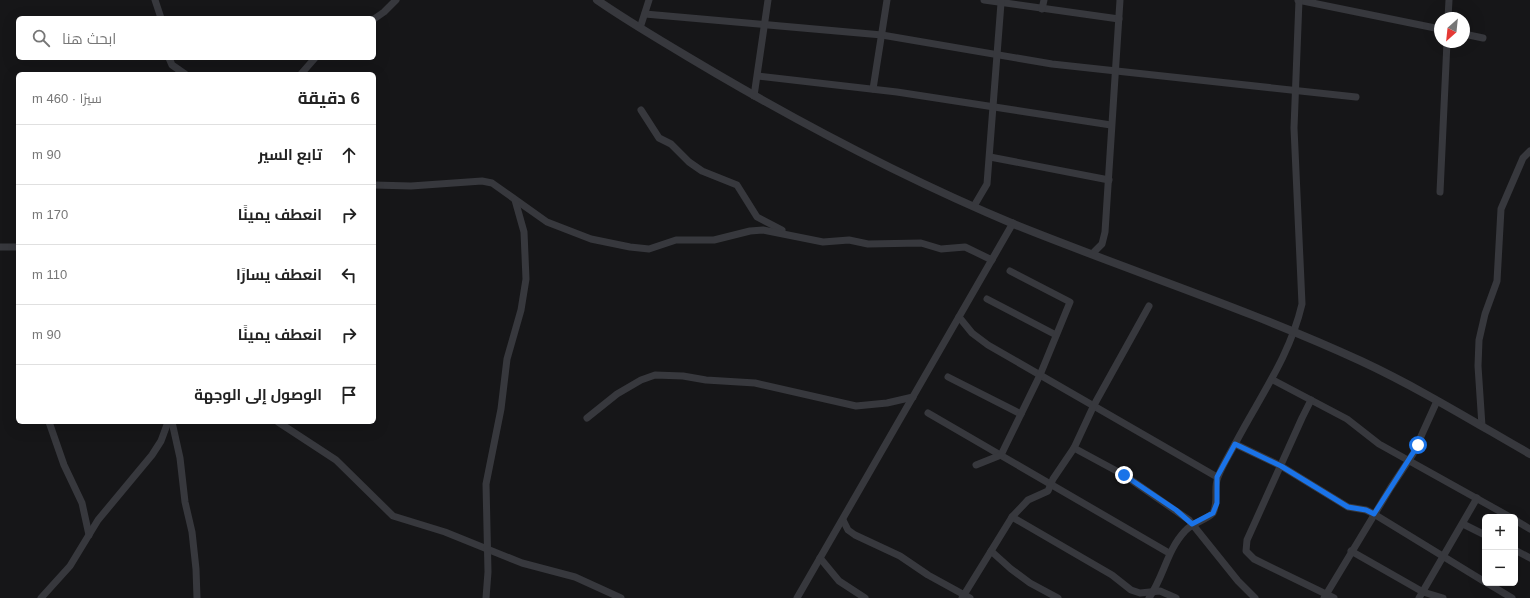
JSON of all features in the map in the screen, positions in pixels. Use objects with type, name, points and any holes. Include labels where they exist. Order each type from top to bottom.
[{"type":"street","points":[[156,0],[160,16]]},
{"type":"street","points":[[376,18],[396,0]]},
{"type":"street","points":[[597,0],[640,28],[754,96],[856,151],[1013,223],[1294,332],[1385,373],[1530,454]]},
{"type":"street","points":[[640,28],[649,0]]},
{"type":"street","points":[[754,96],[768,0]]},
{"type":"street","points":[[873,89],[887,0]]},
{"type":"street","points":[[984,0],[1118,19]]},
{"type":"street","points":[[1042,9],[1044,0]]},
{"type":"street","points":[[1092,254],[1101,246],[1104,238],[1120,0]]},
{"type":"street","points":[[1149,598],[1154,591],[1167,563],[1169,553],[1183,533],[1192,524],[1213,513],[1217,503],[1217,477],[1273,380],[1294,332],[1302,304],[1294,128],[1299,0],[1434,28]]},
{"type":"street","points":[[1448,12],[1449,0]]},
{"type":"street","points":[[974,206],[987,184],[1001,3]]},
{"type":"street","points":[[645,14],[882,35],[1052,64],[1356,97]]},
{"type":"street","points":[[1470,35],[1483,38]]},
{"type":"street","points":[[1440,192],[1447,48]]},
{"type":"street","points":[[170,60],[172,65],[183,72]]},
{"type":"street","points":[[303,72],[313,60]]},
{"type":"street","points":[[758,76],[873,89],[1111,125]]},
{"type":"street","points":[[641,110],[659,138],[671,144],[689,162],[702,170],[737,185],[757,217],[791,235]]},
{"type":"street","points":[[1482,426],[1478,366],[1479,340],[1489,301],[1497,281],[1501,209],[1503,201],[1523,158],[1530,151]]},
{"type":"street","points":[[990,158],[1109,180]]},
{"type":"street","points":[[376,185],[411,186],[482,180],[492,183],[547,222],[591,239],[640,248],[654,248],[676,240],[714,240],[750,231],[791,235],[823,242],[849,240],[868,244],[921,243],[941,249],[965,247],[992,260]]},
{"type":"street","points":[[486,598],[488,548],[486,533],[486,479],[501,409],[507,359],[521,310],[526,279],[524,232],[515,200]]},
{"type":"street","points":[[797,598],[1013,223]]},
{"type":"street","points":[[0,247],[16,247]]},
{"type":"street","points":[[976,465],[1000,455],[1040,375],[1070,302],[1010,271]]},
{"type":"street","points":[[986,299],[1056,335]]},
{"type":"street","points":[[842,520],[848,530],[856,535],[900,556],[928,575],[966,597],[991,551],[1012,517],[1028,500],[1048,491],[1074,448],[1094,405],[1149,306]]},
{"type":"street","points":[[960,317],[972,334],[988,345],[1217,477]]},
{"type":"street","points":[[587,418],[602,405],[623,391],[641,380],[655,375],[684,376],[706,380],[755,384],[856,406],[887,403],[914,397]]},
{"type":"street","points":[[948,377],[1021,414]]},
{"type":"street","points":[[1273,380],[1354,423],[1375,441],[1408,461],[1505,514]]},
{"type":"street","points":[[1312,400],[1302,418],[1247,540],[1246,551],[1254,559],[1325,596],[1334,598]]},
{"type":"street","points":[[1325,596],[1351,551],[1418,445],[1437,401]]},
{"type":"street","points":[[928,413],[1169,553]]},
{"type":"street","points":[[50,424],[64,465],[82,503],[89,535]]},
{"type":"street","points":[[41,598],[70,566],[98,520],[154,451],[167,424]]},
{"type":"street","points":[[172,424],[180,458],[185,502],[192,532],[197,598]]},
{"type":"street","points":[[281,424],[336,460],[393,516],[445,532],[488,548],[522,563],[575,577],[621,598]]},
{"type":"street","points":[[1235,444],[1281,466],[1348,507],[1366,510],[1374,514],[1442,557],[1482,580]]},
{"type":"street","points":[[1074,448],[1124,475],[1176,510],[1192,524],[1238,581],[1254,598]]},
{"type":"street","points":[[1421,595],[1477,498]]},
{"type":"street","points":[[1012,517],[1112,574],[1131,590],[1140,594],[1146,594],[1154,591],[1165,592],[1176,598]]},
{"type":"street","points":[[1518,522],[1530,528]]},
{"type":"street","points":[[1463,524],[1482,534]]},
{"type":"street","points":[[991,551],[1010,569],[1030,583],[1058,598]]},
{"type":"street","points":[[1351,551],[1421,595],[1443,598]]},
{"type":"street","points":[[1518,552],[1530,558]]},
{"type":"street","points":[[820,558],[839,581],[865,598]]},
{"type":"street","points":[[1492,586],[1512,598]]},
{"type":"route","points":[[1124,475],[1176,510],[1192,524],[1213,513],[1217,503],[1217,477],[1235,444],[1281,466],[1348,507],[1352,509],[1366,510],[1374,514],[1418,445]]}]
